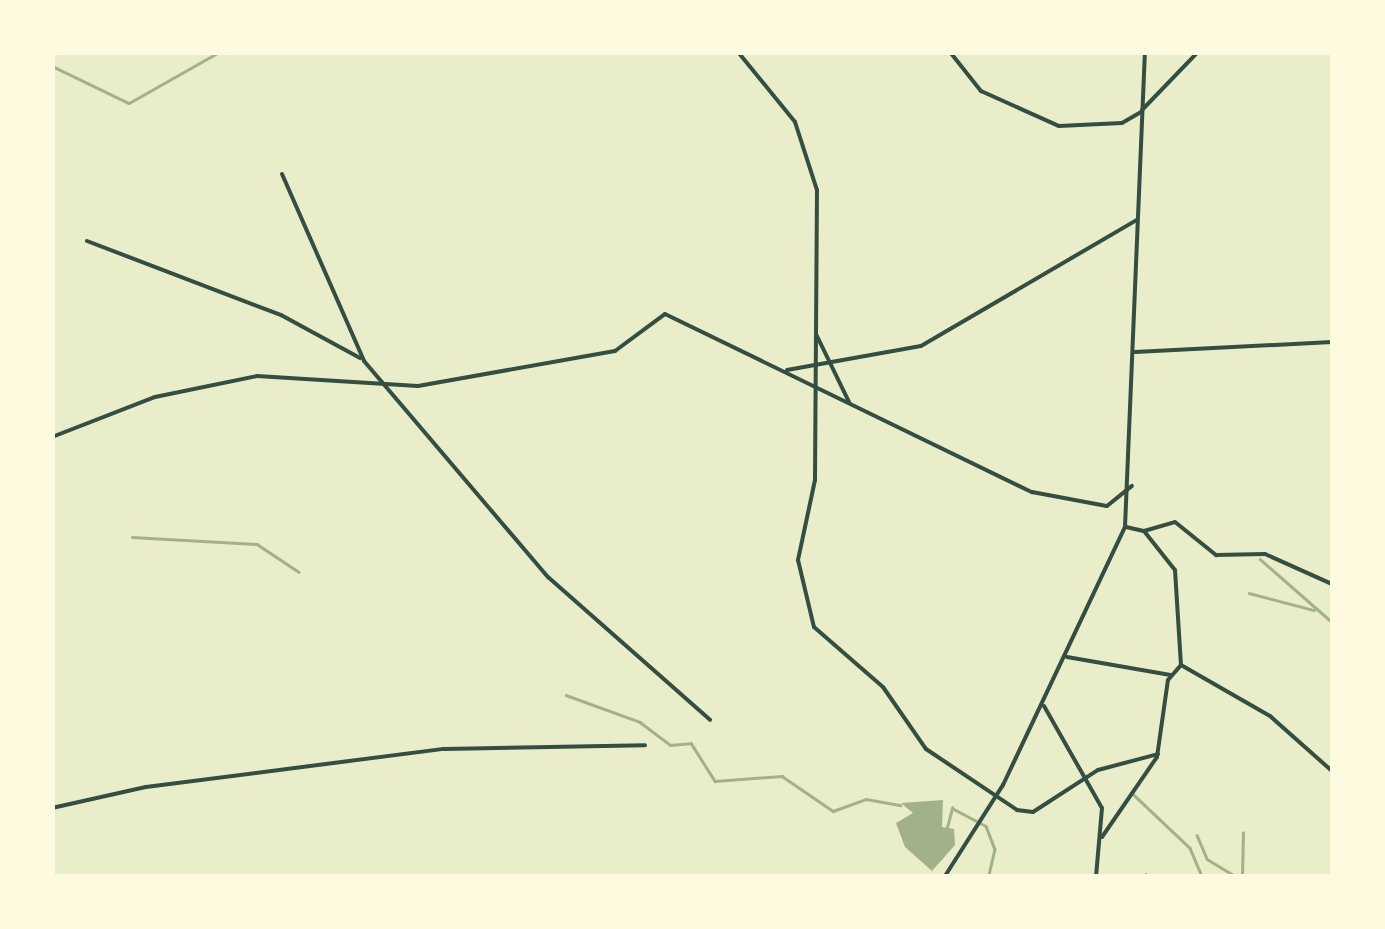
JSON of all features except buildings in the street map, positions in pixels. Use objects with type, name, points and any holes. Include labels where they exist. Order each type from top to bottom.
[{"type":"street","points":[[738,52],[808,148],[816,190],[812,369],[817,388],[815,480],[798,560],[806,611],[883,687],[926,750],[997,796],[1033,812],[1088,777],[1158,754]]},
{"type":"street","points":[[950,52],[981,91],[1059,126],[1122,122],[1141,112],[1198,52]]},
{"type":"street","points":[[945,876],[997,796],[1044,706],[1125,527],[1132,486],[1137,220],[1146,52]]},
{"type":"street","points":[[282,174],[364,361]]},
{"type":"street","points":[[782,370],[832,366],[921,346],[1137,220]]},
{"type":"street","points":[[87,240],[281,315],[364,361],[548,577],[710,720]]},
{"type":"street","points":[[52,436],[155,398],[257,376],[388,386],[614,351],[665,314],[1032,492],[1107,506],[1132,486]]},
{"type":"street","points":[[814,328],[852,406]]},
{"type":"street","points":[[1134,352],[1332,342]]},
{"type":"street","points":[[1125,527],[1144,531],[1175,522],[1216,554],[1265,554],[1332,584]]},
{"type":"street","points":[[1144,531],[1175,570],[1181,665]]},
{"type":"street","points":[[1067,657],[1170,675]]},
{"type":"street","points":[[1102,838],[1158,754],[1170,675],[1181,665]]},
{"type":"street","points":[[1181,665],[1270,716],[1332,771]]},
{"type":"street","points":[[1044,706],[1088,777],[1102,808],[1096,876]]},
{"type":"street","points":[[52,808],[146,787],[444,749],[645,745]]},
{"type":"shaded area","points":[[943,800],[942,827],[954,829],[955,845],[932,871],[905,847],[896,823],[913,813],[901,803]]},
{"type":"waterway","points":[[52,66],[129,103],[219,52]]},
{"type":"waterway","points":[[132,537],[257,544],[299,572]]},
{"type":"waterway","points":[[1260,559],[1332,622]]},
{"type":"waterway","points":[[1249,593],[1314,610]]},
{"type":"waterway","points":[[566,695],[640,722],[670,745],[691,743],[715,781],[782,776],[833,811],[866,799],[900,805]]},
{"type":"waterway","points":[[1134,795],[1190,848],[1202,876]]},
{"type":"waterway","points":[[947,827],[952,808],[986,826],[995,849],[989,876]]},
{"type":"waterway","points":[[1242,876],[1243,833]]},
{"type":"waterway","points":[[1197,835],[1207,859],[1235,876]]}]
